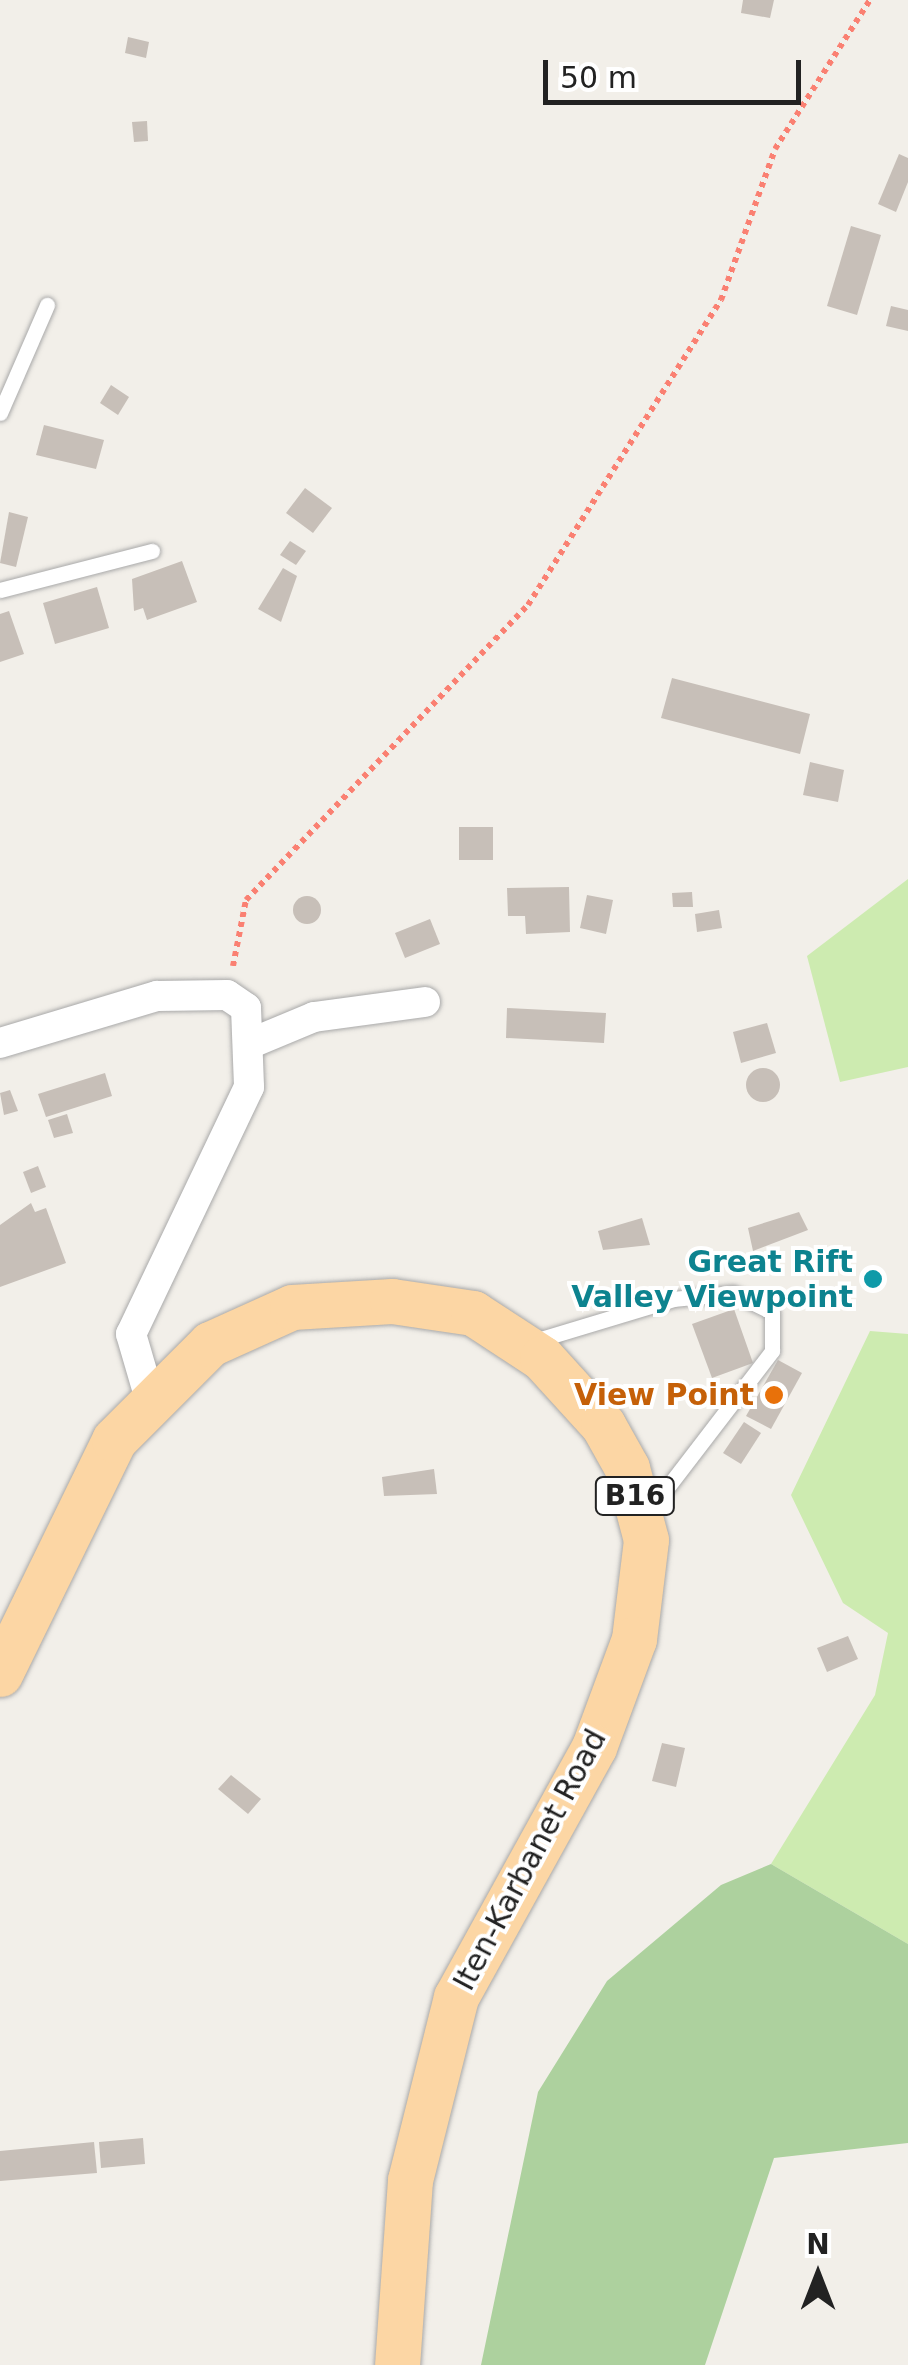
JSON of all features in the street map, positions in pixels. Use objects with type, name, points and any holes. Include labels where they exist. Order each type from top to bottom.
[{"type":"main road","name":"Iten-Karbanet Road","points":[[0,1674],[105,1456],[150,1399],[210,1344],[292,1307],[392,1300],[473,1312],[522,1345],[602,1425],[642,1522],[634,1639],[594,1746],[479,1949],[429,2083],[410,2180],[397,2365]]},
{"type":"street","points":[[0,1043],[156,996],[228,995],[246,1008],[254,1042],[249,1087],[139,1302],[132,1354],[150,1399]]},
{"type":"street","points":[[254,1042],[314,1017],[425,1002]]},
{"type":"lane","points":[[0,412],[47,305]]},
{"type":"lane","points":[[0,590],[152,551]]},
{"type":"lane","points":[[522,1345],[673,1299],[733,1292],[772,1312],[772,1352],[642,1522]]},
{"type":"path","points":[[228,995],[246,900],[528,606],[720,300],[775,149],[870,0]]},
{"type":"green space","points":[[908,879],[908,1067],[840,1082],[807,956]]},
{"type":"green space","points":[[870,1331],[908,1334],[908,1944],[771,1864],[875,1695],[888,1633],[843,1603],[791,1495]]},
{"type":"green space","points":[[771,1864],[908,1944],[908,2143],[774,2158],[705,2365],[481,2365],[538,2092],[607,1981],[721,1885]]},
{"type":"building","points":[[743,0],[774,0],[770,18],[741,13]]},
{"type":"building","points":[[128,37],[149,42],[146,58],[125,53]]},
{"type":"building","points":[[147,121],[148,141],[134,142],[132,122]]},
{"type":"building","points":[[899,154],[908,158],[908,182],[896,212],[878,204]]},
{"type":"building","points":[[851,226],[881,235],[857,315],[827,306]]},
{"type":"building","points":[[891,306],[908,310],[908,331],[886,326]]},
{"type":"building","points":[[111,385],[129,397],[118,415],[100,403]]},
{"type":"building","points":[[44,425],[104,440],[96,469],[36,455]]},
{"type":"building","points":[[305,488],[332,508],[313,533],[286,513]]},
{"type":"building","points":[[9,512],[28,517],[16,567],[0,563]]},
{"type":"building","points":[[290,541],[306,551],[296,565],[280,555]]},
{"type":"building","points":[[182,561],[197,602],[147,620],[143,608],[134,611],[132,579]]},
{"type":"building","points":[[283,568],[297,576],[281,622],[258,609]]},
{"type":"building","points":[[97,587],[109,628],[55,644],[43,603]]},
{"type":"building","points":[[9,611],[24,654],[0,662],[0,614]]},
{"type":"building","points":[[672,678],[810,714],[800,754],[661,718]]},
{"type":"building","points":[[810,762],[844,770],[838,802],[803,795]]},
{"type":"building","points":[[459,827],[493,827],[493,860],[459,860]]},
{"type":"building","points":[[569,887],[570,932],[526,934],[525,916],[508,916],[507,888]]},
{"type":"building","points":[[692,892],[693,907],[673,907],[672,893]]},
{"type":"building","points":[[587,895],[613,900],[606,934],[580,928]]},
{"type":"building","points":[[307,896],[317,900],[321,910],[317,920],[307,924],[297,920],[293,910],[297,900]]},
{"type":"building","points":[[719,910],[722,928],[697,932],[695,914]]},
{"type":"building","points":[[430,919],[440,944],[405,958],[395,933]]},
{"type":"building","points":[[507,1008],[606,1013],[604,1043],[506,1038]]},
{"type":"building","points":[[767,1023],[776,1053],[741,1063],[733,1032]]},
{"type":"building","points":[[763,1068],[775,1073],[780,1085],[775,1097],[763,1102],[751,1097],[746,1085],[751,1073]]},
{"type":"building","points":[[105,1073],[112,1096],[46,1117],[38,1094]]},
{"type":"building","points":[[10,1090],[18,1111],[4,1115],[0,1093]]},
{"type":"building","points":[[67,1114],[73,1133],[54,1138],[48,1120]]},
{"type":"building","points":[[38,1166],[46,1187],[31,1193],[23,1172]]},
{"type":"building","points":[[31,1203],[35,1212],[46,1208],[66,1263],[0,1287],[0,1225]]},
{"type":"building","points":[[799,1212],[808,1230],[753,1251],[748,1228]]},
{"type":"building","points":[[642,1218],[650,1245],[603,1250],[598,1231]]},
{"type":"building","points":[[734,1309],[753,1363],[712,1378],[692,1324]]},
{"type":"building","name":"View Point","points":[[778,1360],[802,1373],[771,1429],[746,1416]]},
{"type":"building","points":[[744,1422],[761,1433],[741,1464],[723,1453]]},
{"type":"building","points":[[434,1469],[437,1494],[384,1496],[382,1477]]},
{"type":"building","points":[[848,1636],[858,1659],[827,1672],[817,1648]]},
{"type":"building","points":[[662,1743],[685,1748],[676,1787],[652,1781]]},
{"type":"building","points":[[231,1775],[261,1799],[248,1814],[218,1789]]},
{"type":"building","points":[[143,2138],[145,2164],[101,2168],[99,2142]]},
{"type":"building","points":[[94,2142],[97,2173],[0,2181],[0,2151]]},
{"type":"place","name":"Great Rift Valley Viewpoint","points":[[873,1279]]},
{"type":"place","name":"View Point","points":[[774,1395]]}]
